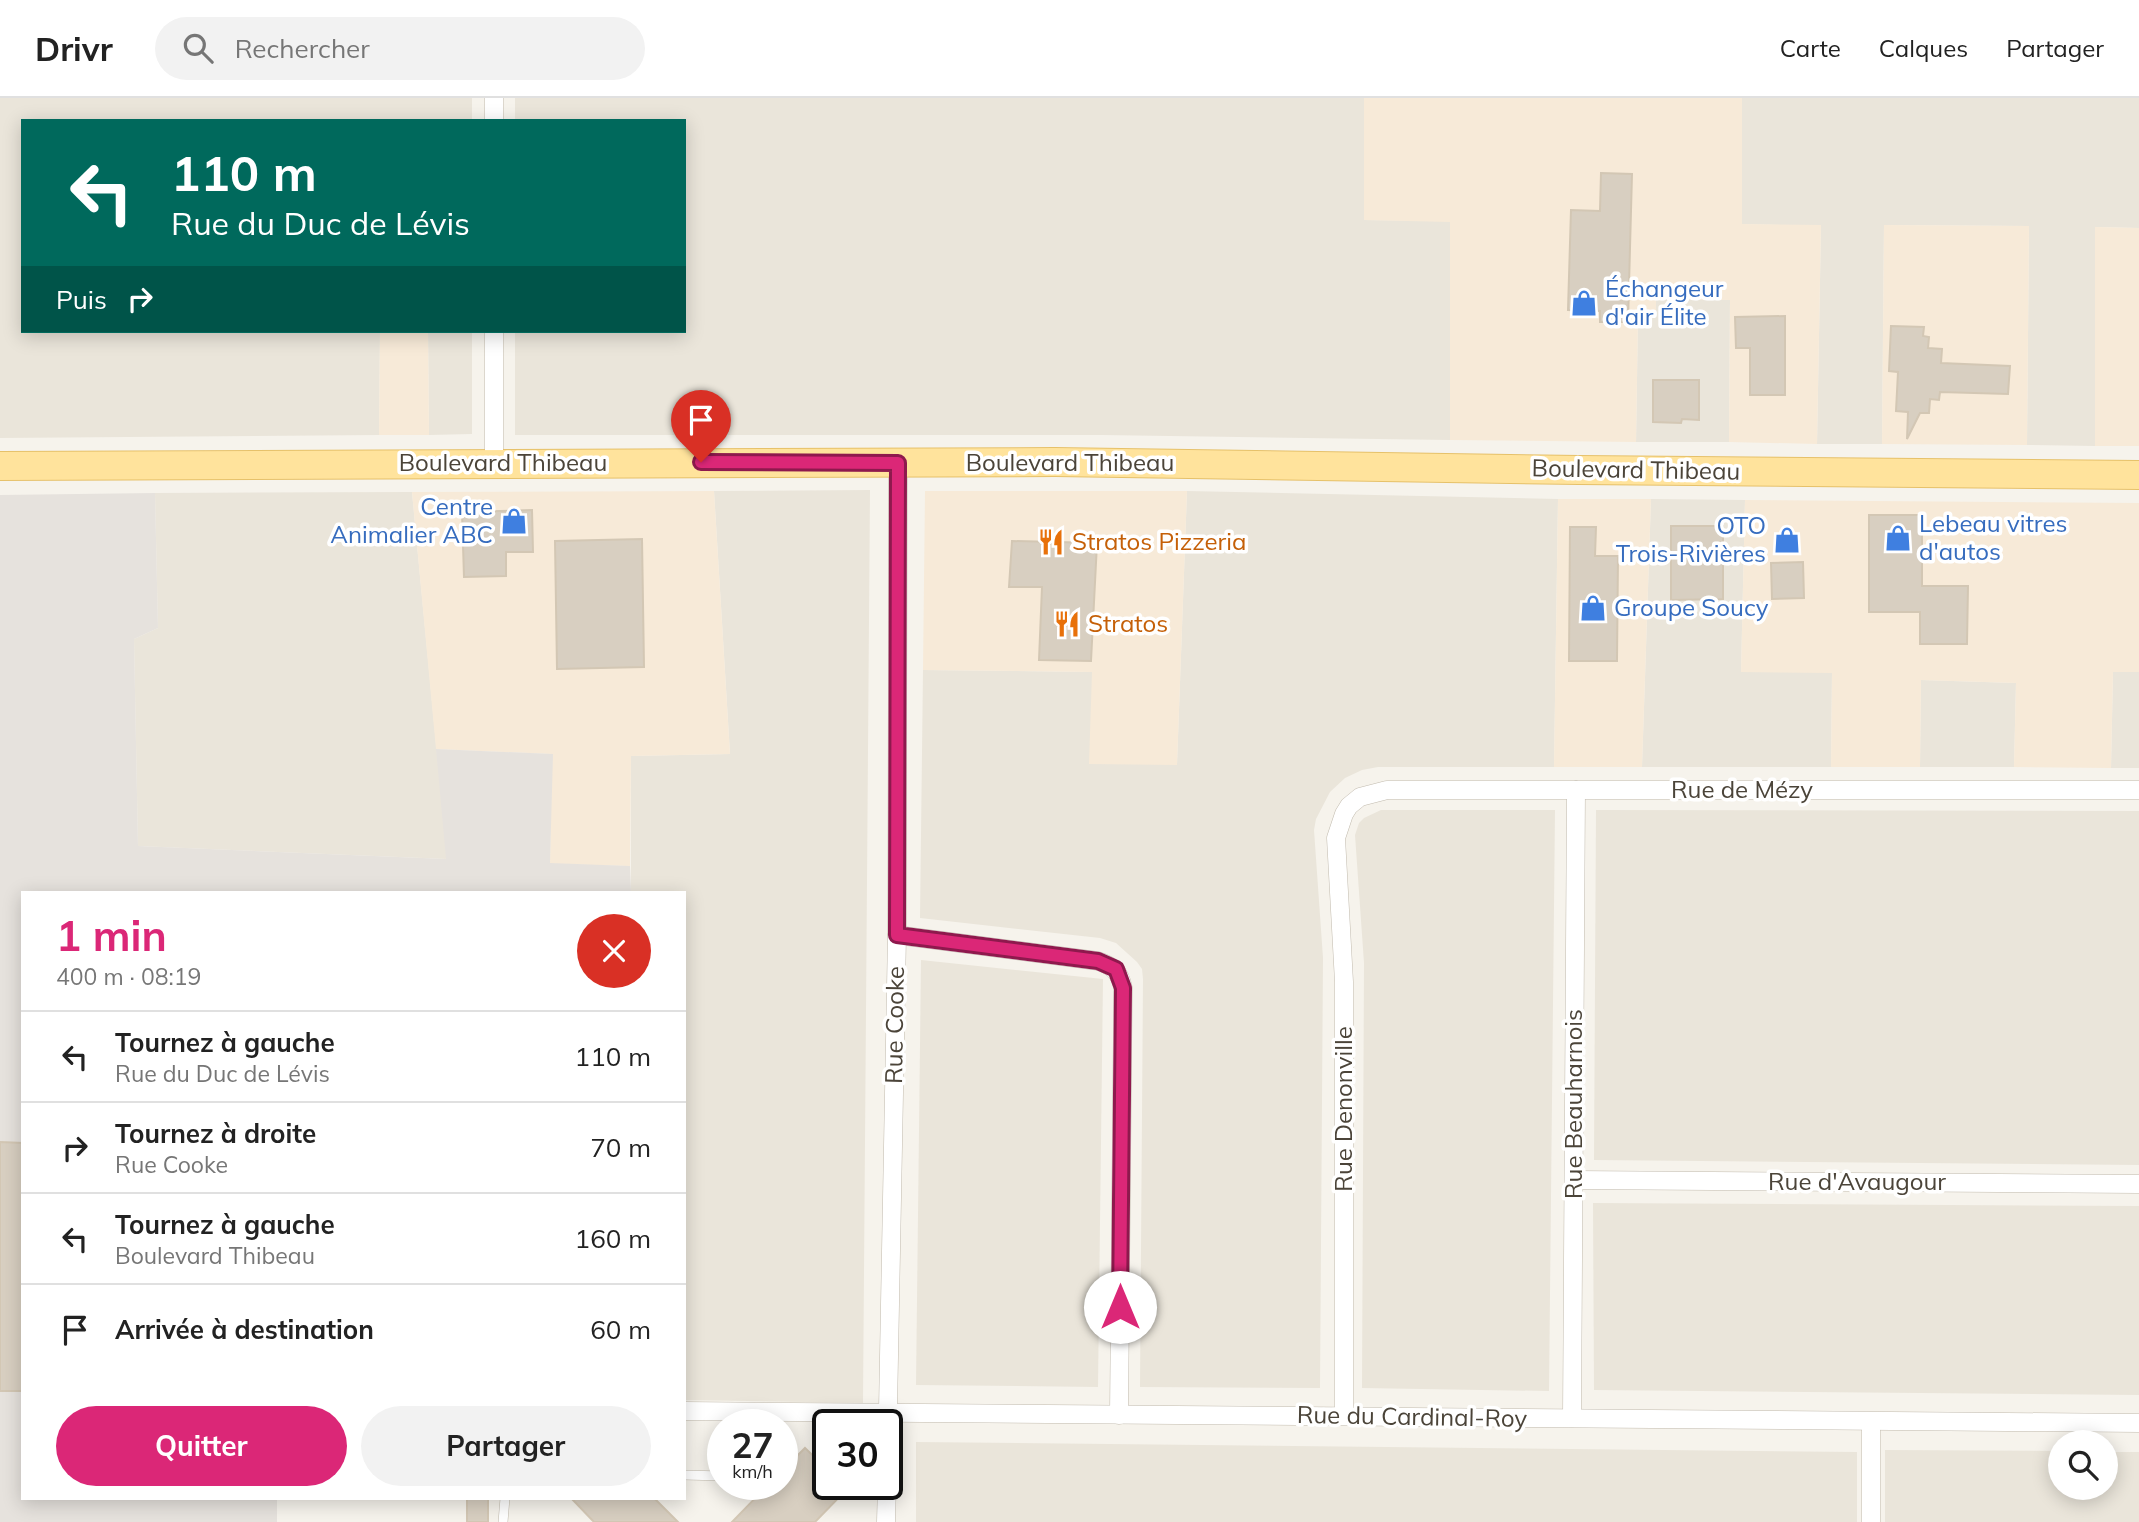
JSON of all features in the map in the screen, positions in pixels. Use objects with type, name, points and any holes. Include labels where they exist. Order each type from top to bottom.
[{"type":"main road","name":"Boulevard Thibeau","points":[[0,466],[1096,463],[2139,475]]},
{"type":"street","points":[[494,98],[494,119]]},
{"type":"street","points":[[494,333],[494,463]]},
{"type":"street","name":"Rue Cooke","points":[[888,1409],[897,935],[898,463]]},
{"type":"street","name":"Rue de Mézy","points":[[1349,806],[1360,797],[1387,790],[2139,790]]},
{"type":"street","name":"Rue Beauharnois","points":[[1572,1418],[1576,790]]},
{"type":"street","name":"Rue Denonville","points":[[1344,1416],[1344,982],[1336,838],[1339,825],[1349,806]]},
{"type":"street","points":[[897,935],[1098,961],[1116,969],[1121,978],[1119,1415]]},
{"type":"street","name":"Rue d'Avaugour","points":[[1574,1180],[2139,1184]]},
{"type":"street","name":"Rue du Cardinal-Roy","points":[[686,1412],[707,1414]]},
{"type":"street","name":"Rue du Cardinal-Roy","points":[[903,1414],[2139,1423]]},
{"type":"street","points":[[1871,1422],[1871,1522]]},
{"type":"street","points":[[886,1522],[887,1500]]},
{"type":"lane","points":[[686,1475],[707,1476]]},
{"type":"lane","points":[[503,1522],[505,1500]]},
{"type":"shaded area","points":[[0,98],[472,98],[472,119],[21,119],[21,333],[380,333],[379,435],[0,438]]},
{"type":"shaded area","points":[[515,98],[1364,98],[1364,220],[1450,221],[1450,440],[1102,435],[515,435],[515,333],[686,333],[686,119],[515,119]]},
{"type":"shaded area","points":[[1364,98],[1742,98],[1742,224],[1821,225],[1817,444],[1729,442],[1730,300],[1656,299],[1656,316],[1638,316],[1636,442],[1450,440],[1450,222],[1364,220]]},
{"type":"shaded area","points":[[1742,98],[2139,98],[2139,228],[2095,227],[2095,446],[2027,445],[2029,226],[1884,225],[1882,444],[1817,444],[1821,226],[1742,224]]},
{"type":"shaded area","points":[[1884,225],[2029,226],[2027,445],[1882,444]]},
{"type":"shaded area","points":[[2095,227],[2139,228],[2139,446],[2095,446]]},
{"type":"shaded area","points":[[1656,299],[1730,300],[1729,442],[1636,442],[1638,315]]},
{"type":"shaded area","points":[[380,333],[428,333],[429,435],[379,435]]},
{"type":"shaded area","points":[[428,333],[472,333],[472,434],[429,435]]},
{"type":"shaded area","points":[[870,490],[863,1403],[686,1400],[686,891],[631,891],[631,756],[730,754],[714,491]]},
{"type":"shaded area","points":[[714,491],[730,754],[631,756],[630,866],[550,864],[552,754],[436,749],[412,492]]},
{"type":"shaded area","points":[[925,491],[1187,491],[1177,765],[1089,764],[1092,672],[923,670]]},
{"type":"shaded area","points":[[1187,491],[1558,499],[1554,767],[1378,767],[1362,770],[1345,778],[1330,792],[1316,819],[1314,830],[1323,958],[1320,1388],[1140,1387],[1143,979],[1142,969],[1137,962],[1116,943],[1100,938],[920,918],[923,670],[1092,672],[1177,764]]},
{"type":"shaded area","points":[[412,492],[447,859],[138,846],[134,639],[158,628],[155,493]]},
{"type":"shaded area","points":[[155,493],[158,628],[134,639],[138,846],[446,859],[436,749],[553,754],[550,863],[630,866],[631,891],[21,891],[21,1500],[277,1500],[277,1522],[0,1522],[0,495]]},
{"type":"shaded area","points":[[1558,499],[1651,499],[1642,767],[1554,767]]},
{"type":"shaded area","points":[[1651,499],[1745,500],[1741,672],[1832,672],[1831,767],[1642,767]]},
{"type":"shaded area","points":[[1745,500],[2139,503],[2139,672],[2113,672],[2111,768],[2014,767],[2016,683],[1921,680],[1920,767],[1831,767],[1832,673],[1741,672]]},
{"type":"shaded area","points":[[2113,672],[2139,672],[2139,768],[2111,768]]},
{"type":"shaded area","points":[[1921,680],[2016,683],[2014,767],[1920,767]]},
{"type":"shaded area","points":[[1381,810],[1555,810],[1549,1391],[1362,1388],[1364,963],[1355,835],[1364,818]]},
{"type":"shaded area","points":[[1596,810],[2139,811],[2139,1165],[1594,1160]]},
{"type":"shaded area","points":[[921,960],[1103,979],[1098,1387],[916,1385]]},
{"type":"shaded area","points":[[1593,1203],[2139,1206],[2139,1395],[1594,1390]]},
{"type":"shaded area","points":[[916,1442],[1857,1452],[1857,1522],[916,1522]]},
{"type":"shaded area","points":[[1885,1450],[2048,1451],[2048,1500],[2118,1500],[2118,1452],[2139,1452],[2139,1522],[1885,1522]]},
{"type":"building","points":[[1601,173],[1632,174],[1628,322],[1600,322],[1600,311],[1568,310],[1571,210],[1600,211]]},
{"type":"building","points":[[1785,316],[1785,395],[1750,395],[1750,348],[1736,348],[1735,317]]},
{"type":"building","points":[[1891,326],[1924,327],[1923,336],[1929,337],[1928,348],[1942,349],[1941,363],[2010,366],[2008,394],[1940,392],[1939,400],[1930,399],[1929,413],[1920,413],[1907,439],[1908,412],[1896,411],[1898,372],[1889,371]]},
{"type":"building","points":[[1653,380],[1699,380],[1699,420],[1682,419],[1681,423],[1653,422]]},
{"type":"building","points":[[532,510],[533,552],[506,552],[506,576],[464,577],[462,512]]},
{"type":"building","points":[[1869,515],[1922,515],[1922,586],[1968,586],[1967,644],[1920,644],[1920,612],[1869,612]]},
{"type":"building","points":[[1671,526],[1723,526],[1723,599],[1671,600]]},
{"type":"building","name":"Groupe Soucy","points":[[1570,527],[1596,527],[1595,556],[1618,556],[1617,661],[1569,661]]},
{"type":"building","points":[[642,539],[644,667],[557,669],[555,541]]},
{"type":"building","name":"Stratos","points":[[1012,541],[1097,543],[1091,661],[1039,660],[1042,587],[1009,587]]},
{"type":"building","points":[[1803,562],[1804,598],[1772,599],[1771,563]]},
{"type":"building","points":[[0,1142],[21,1143],[21,1391],[0,1391]]},
{"type":"building","points":[[805,1448],[812,1455],[812,1500],[836,1500],[815,1522],[732,1522],[753,1500],[798,1500],[798,1455]]},
{"type":"building","points":[[467,1500],[488,1500],[488,1522],[467,1522]]},
{"type":"building","points":[[573,1500],[656,1500],[678,1522],[594,1522]]},
{"type":"place","name":"Échangeur d'air Élite","points":[[1584,303]]},
{"type":"place","name":"Centre Animalier ABC","points":[[514,521]]},
{"type":"place","name":"Lebeau vitres d'autos","points":[[1898,538]]},
{"type":"place","name":"OTO Trois-Rivières","points":[[1787,540]]},
{"type":"place","name":"Stratos Pizzeria","points":[[1051,542]]},
{"type":"place","name":"Groupe Soucy","points":[[1593,608]]},
{"type":"place","name":"Stratos","points":[[1067,624]]},
{"type":"route","points":[[701,462],[898,463],[897,935],[1098,961],[1116,969],[1123,988],[1120,1307]]}]
